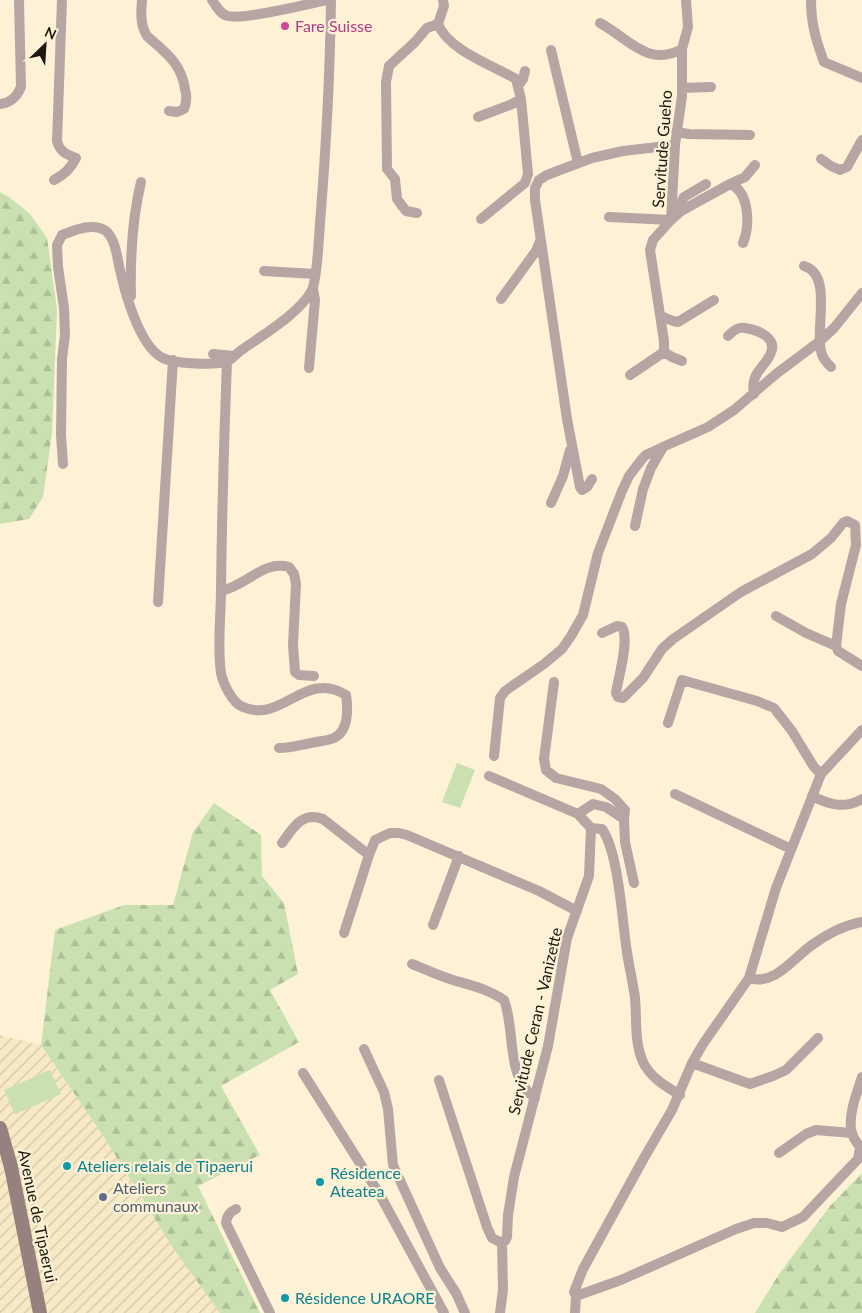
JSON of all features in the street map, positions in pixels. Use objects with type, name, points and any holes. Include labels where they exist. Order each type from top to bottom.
[{"type":"main road","name":"Avenue de Tipaerui","points":[[0,1128],[11,1167],[40,1313]]},
{"type":"street","points":[[0,104],[13,99],[18,94],[20,87],[19,0]]},
{"type":"street","points":[[54,180],[65,175],[72,167],[76,158],[65,154],[59,148],[57,141],[62,0]]},
{"type":"street","points":[[142,0],[141,22],[144,31],[147,36],[174,60],[181,72],[184,83],[186,96],[184,108],[177,112],[169,111]]},
{"type":"street","points":[[212,0],[222,13],[231,16],[261,13],[327,0]]},
{"type":"street","points":[[309,368],[316,300],[313,289],[326,143],[331,0]]},
{"type":"street","points":[[443,0],[444,6],[438,24],[441,32],[459,49],[516,79],[521,99],[528,174],[525,183],[481,219]]},
{"type":"street","name":"Servitude Gueho","points":[[664,352],[661,316],[650,250],[653,240],[671,220],[676,132],[682,88],[682,49],[688,27],[686,0]]},
{"type":"street","points":[[811,0],[811,19],[816,41],[824,62],[862,78]]},
{"type":"street","points":[[600,23],[645,53],[666,55],[682,49]]},
{"type":"street","points":[[417,213],[406,211],[397,199],[395,179],[387,169],[386,82],[389,66],[427,28],[438,24]]},
{"type":"street","points":[[551,50],[578,163]]},
{"type":"street","points":[[518,86],[523,79],[525,71]]},
{"type":"street","points":[[682,88],[711,87]]},
{"type":"street","points":[[478,117],[510,106],[521,99]]},
{"type":"street","points":[[676,132],[750,135]]},
{"type":"street","points":[[821,159],[840,170],[847,167],[862,140]]},
{"type":"street","points":[[592,480],[582,490],[571,447],[540,240],[535,188],[540,180],[547,175],[592,158],[623,151],[675,146]]},
{"type":"street","points":[[610,216],[671,220],[682,210],[745,177],[755,165]]},
{"type":"street","points":[[134,317],[131,296],[131,252],[136,202],[141,182]]},
{"type":"street","points":[[671,220],[684,197],[706,184]]},
{"type":"street","points":[[730,184],[736,186],[745,206],[747,232],[743,243]]},
{"type":"street","points":[[63,464],[61,435],[62,360],[65,336],[57,245],[62,235],[82,228],[98,228],[107,232],[116,249],[125,289],[134,317],[146,342],[161,358],[206,364],[231,358],[291,313],[306,299],[313,289]]},
{"type":"street","points":[[501,299],[536,251],[540,240]]},
{"type":"street","points":[[804,266],[810,268],[818,280],[822,294],[820,341],[823,357],[830,367]]},
{"type":"street","points":[[264,271],[315,274]]},
{"type":"street","points":[[494,756],[500,698],[505,691],[550,659],[572,636],[583,615],[598,553],[629,476],[646,455],[722,419],[754,394],[834,328],[862,293]]},
{"type":"street","points":[[661,316],[673,322],[678,322],[714,300]]},
{"type":"street","points":[[728,336],[734,329],[744,328],[770,338],[773,345],[770,354],[755,377],[754,394]]},
{"type":"street","points":[[630,375],[664,352],[682,361]]},
{"type":"street","points":[[213,354],[231,358]]},
{"type":"street","points":[[231,358],[224,450],[219,620],[221,675],[230,694],[240,706],[255,711],[272,708],[291,700],[305,691],[321,687],[336,689],[346,695],[346,721],[342,733],[334,738],[288,748],[279,748]]},
{"type":"street","points":[[158,602],[173,360]]},
{"type":"street","points":[[634,526],[650,468],[664,446]]},
{"type":"street","points":[[551,503],[563,476],[571,447]]},
{"type":"street","points":[[602,633],[617,626],[622,627],[624,630],[616,693],[618,697],[623,698],[643,678],[662,649],[673,639],[741,592],[812,554],[847,521],[855,525],[856,545],[853,563],[841,604],[836,646],[838,651],[862,666]]},
{"type":"street","points":[[221,590],[233,588],[266,568],[276,565],[289,567],[294,574],[296,584],[293,645],[296,672],[299,676],[314,676]]},
{"type":"street","points":[[776,616],[806,633],[836,646]]},
{"type":"street","points":[[668,723],[682,680],[757,701],[774,708],[778,712],[814,767],[821,774]]},
{"type":"street","points":[[554,682],[544,759],[546,770],[556,778],[601,789],[625,810],[625,842],[634,883]]},
{"type":"street","points":[[575,1313],[576,1296],[574,1292],[583,1269],[680,1095],[692,1063],[749,978],[790,849],[821,774],[862,730]]},
{"type":"street","points":[[489,776],[578,814],[590,828],[602,829],[607,836],[614,866],[635,997],[636,1034],[643,1062],[653,1076],[680,1095]]},
{"type":"street","points":[[675,794],[790,849]]},
{"type":"street","points":[[812,796],[827,804],[841,806],[862,800]]},
{"type":"street","points":[[578,814],[592,804],[606,807],[624,819]]},
{"type":"street","points":[[282,843],[303,819],[314,816],[323,819],[369,855]]},
{"type":"street","name":"Servitude Ceran - Vanizette","points":[[500,1313],[503,1290],[502,1242],[507,1237],[508,1215],[514,1177],[548,1046],[568,938],[589,876],[590,828]]},
{"type":"street","points":[[344,933],[375,840],[382,835],[399,833],[427,842],[539,891],[577,911]]},
{"type":"street","points":[[433,925],[459,856]]},
{"type":"street","points":[[749,978],[755,980],[766,979],[776,975],[814,944],[862,922]]},
{"type":"street","points":[[412,964],[488,991],[504,1000],[509,1012],[516,1069],[520,1082],[526,1092],[535,1098]]},
{"type":"street","points":[[692,1063],[750,1084],[786,1070],[818,1038]]},
{"type":"street","points":[[364,1049],[384,1092],[388,1109],[393,1165],[440,1268],[456,1293],[465,1313]]},
{"type":"street","points":[[303,1073],[380,1195],[444,1313]]},
{"type":"street","points":[[576,1296],[621,1280],[736,1229],[754,1223],[767,1223],[782,1227],[803,1217],[858,1159],[860,1147],[852,1133],[851,1122],[862,1077]]},
{"type":"street","points":[[439,1080],[483,1215],[492,1238],[502,1242]]},
{"type":"street","points":[[779,1153],[806,1134],[816,1130],[852,1133]]},
{"type":"street","points":[[236,1209],[227,1217],[226,1223],[270,1313]]},
{"type":"shaded area","points":[[0,1035],[41,1045],[104,1137],[173,1248],[220,1313],[0,1313]]},
{"type":"green space","points":[[0,192],[30,214],[47,238],[57,309],[52,433],[43,497],[29,519],[0,524]]},
{"type":"green space","points":[[457,763],[475,770],[460,808],[442,802]]},
{"type":"green space","points":[[214,803],[261,835],[262,876],[284,903],[298,974],[270,990],[299,1042],[221,1086],[260,1155],[198,1186],[260,1313],[220,1313],[173,1248],[104,1137],[41,1045],[55,930],[124,905],[173,905],[193,832]]},
{"type":"green space","points":[[50,1070],[61,1094],[15,1114],[4,1090]]},
{"type":"green space","points":[[862,1173],[862,1313],[755,1313],[779,1274],[830,1206]]},
{"type":"place","name":"Fare Suisse","points":[[285,26]]},
{"type":"place","name":"Ateliers relais de Tipaerui","points":[[67,1166]]},
{"type":"place","name":"Résidence Ateatea","points":[[320,1182]]},
{"type":"place","name":"Ateliers communaux","points":[[103,1197]]},
{"type":"place","name":"Résidence URAORE","points":[[285,1298]]}]
